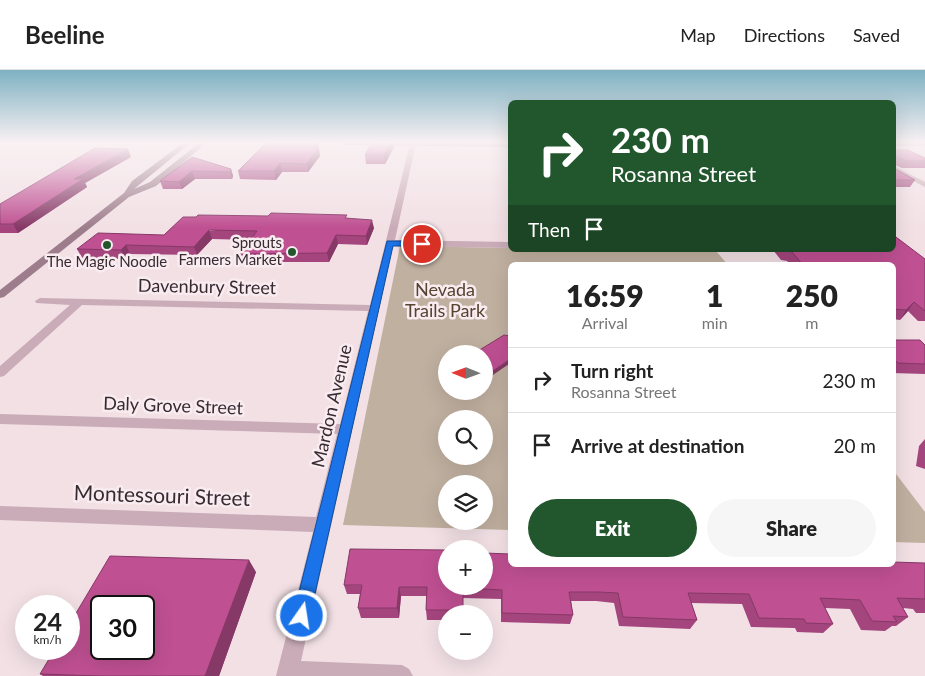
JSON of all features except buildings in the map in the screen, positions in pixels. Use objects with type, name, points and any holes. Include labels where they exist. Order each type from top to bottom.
[{"type":"main road","points":[[0,295],[126,195],[135,183],[150,171]]},
{"type":"main road","points":[[126,195],[153,184],[169,171]]},
{"type":"street","name":"Mardon Avenue","points":[[288,674],[407,171]]},
{"type":"street","points":[[900,171],[925,185]]},
{"type":"street","points":[[389,243],[508,245]]},
{"type":"street","name":"Davenbury Street","points":[[40,301],[374,308]]},
{"type":"street","points":[[0,373],[79,302]]},
{"type":"street","name":"Daly Grove Street","points":[[0,419],[346,429]]},
{"type":"street","name":"Montessouri Street","points":[[0,513],[323,525]]},
{"type":"street","points":[[288,674],[402,676]]},
{"type":"green space","name":"Nevada Trails Park","points":[[400,246],[508,248],[508,252],[717,252],[725,262],[508,262],[508,530],[493,529],[493,475],[438,475],[438,528],[343,525]]},
{"type":"green space","points":[[896,474],[925,512],[925,543],[896,542]]},
{"type":"place","name":"The Magic Noodle","points":[[107,245]]},
{"type":"place","name":"Sprouts Farmers Market","points":[[292,252]]},
{"type":"route","points":[[302,616],[389,243],[422,244]]}]
